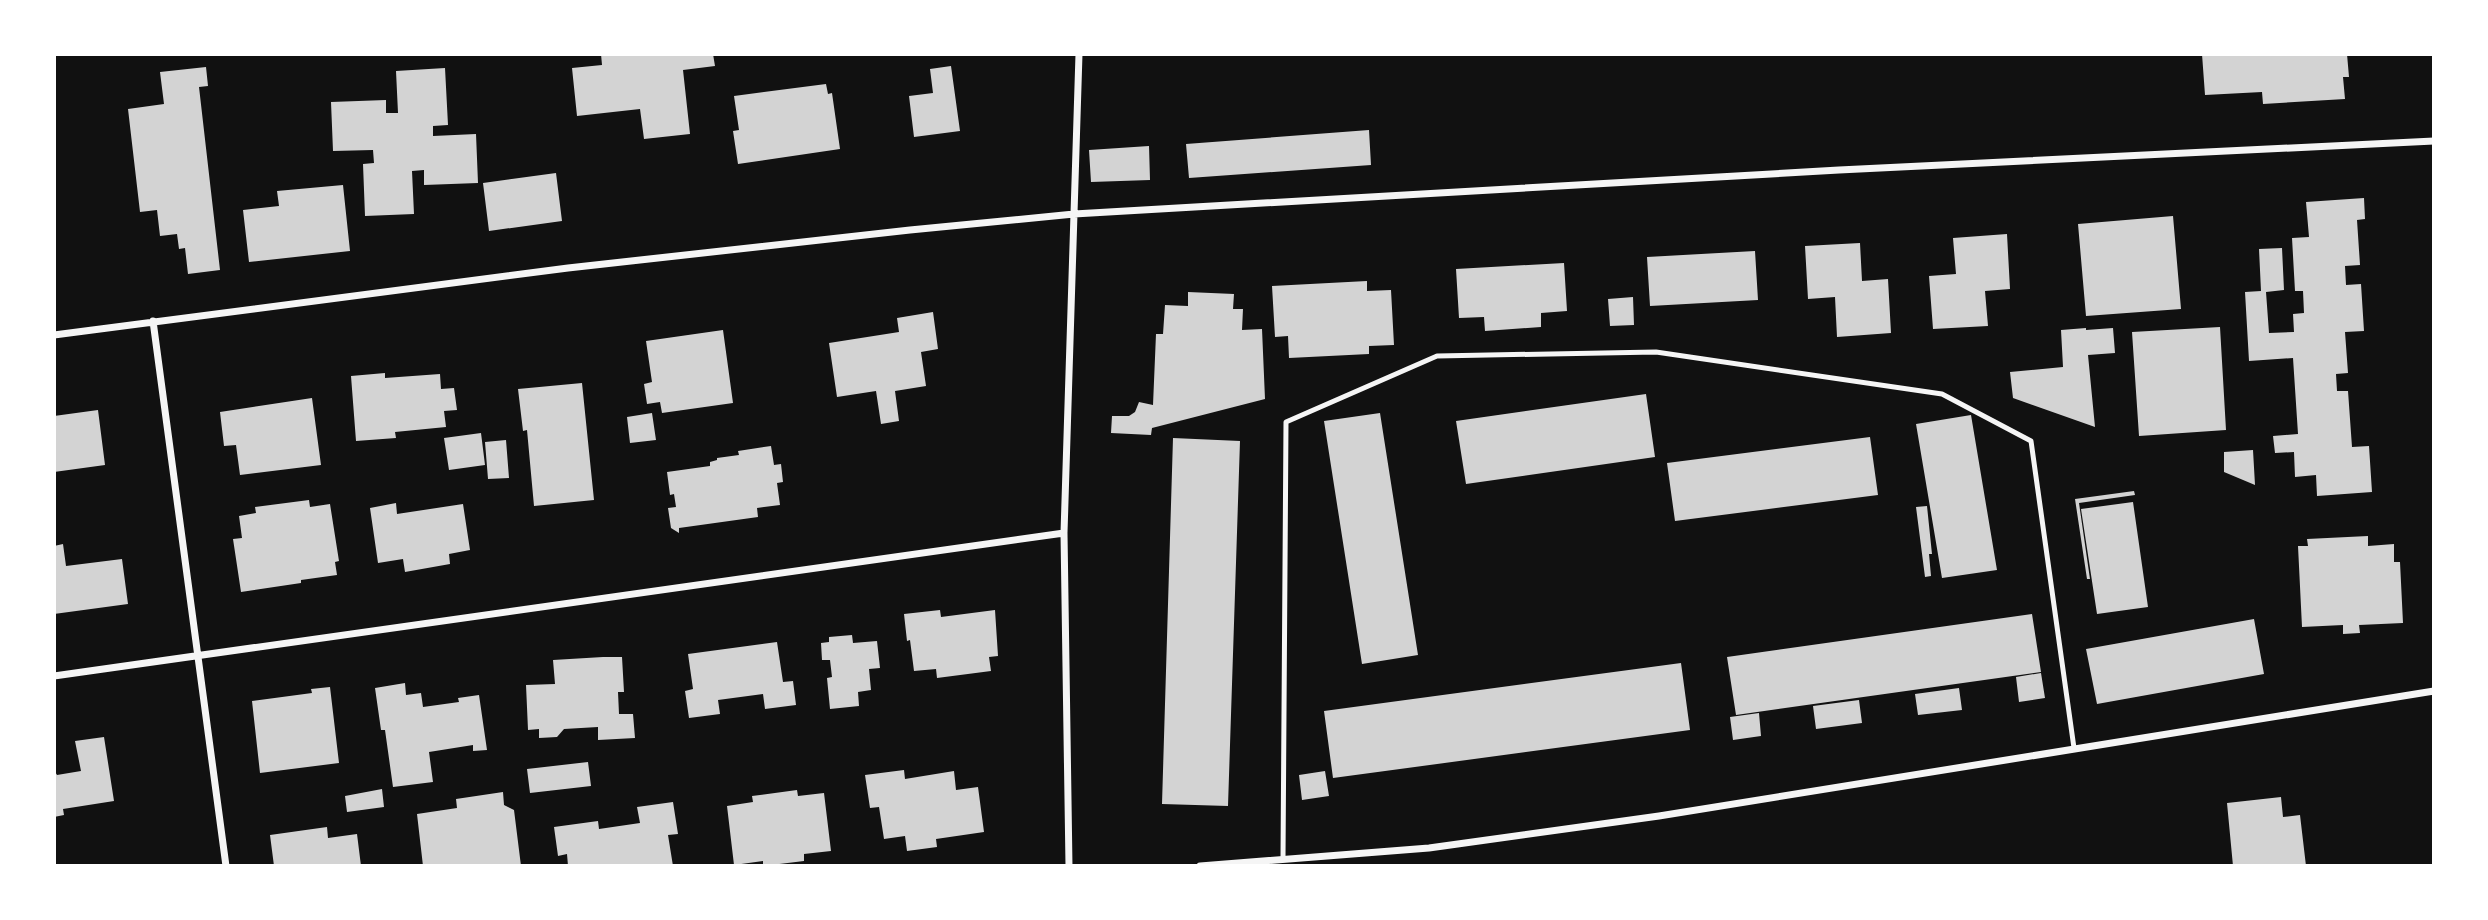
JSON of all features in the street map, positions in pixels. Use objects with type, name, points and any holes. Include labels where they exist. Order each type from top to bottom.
[{"type":"street","points":[[1069,866],[1064,533],[1079,54]]},
{"type":"street","points":[[54,335],[568,268],[910,229],[1074,214],[1825,171],[2434,141]]},
{"type":"street","points":[[153,321],[226,866]]},
{"type":"street","points":[[54,676],[1064,533]]},
{"type":"street","points":[[1200,866],[1429,848],[1659,816],[2434,691]]},
{"type":"lane","points":[[1283,859],[1286,422],[1437,356],[1656,352],[1670,354],[1942,394],[2031,441],[2074,748]]},
{"type":"building","points":[[601,54],[713,54],[715,66],[683,70],[690,134],[644,139],[640,109],[577,116],[572,68],[602,65]]},
{"type":"building","points":[[2202,54],[2347,54],[2349,77],[2343,77],[2345,99],[2263,104],[2262,92],[2205,95]]},
{"type":"building","points":[[951,66],[960,131],[914,137],[909,96],[933,93],[930,69]]},
{"type":"building","points":[[206,67],[208,86],[199,87],[220,270],[188,274],[185,248],[179,249],[177,234],[160,236],[157,210],[140,212],[128,109],[164,104],[160,72]]},
{"type":"building","points":[[445,68],[448,125],[433,126],[433,136],[476,134],[478,183],[424,185],[424,170],[412,171],[414,214],[365,216],[363,164],[374,163],[373,150],[333,151],[331,102],[386,100],[386,113],[398,113],[396,71]]},
{"type":"building","points":[[826,84],[828,94],[832,93],[840,149],[738,164],[733,131],[739,130],[734,96]]},
{"type":"building","points":[[1369,130],[1371,165],[1189,178],[1186,144]]},
{"type":"building","points":[[1149,146],[1150,180],[1091,182],[1089,150]]},
{"type":"building","points":[[556,173],[562,221],[489,231],[483,183]]},
{"type":"building","points":[[343,185],[350,251],[249,262],[243,210],[279,206],[277,191]]},
{"type":"building","points":[[2364,198],[2365,219],[2357,220],[2360,265],[2345,266],[2346,285],[2361,284],[2364,331],[2345,332],[2348,373],[2336,374],[2337,391],[2348,391],[2352,447],[2369,446],[2372,492],[2317,496],[2316,475],[2295,477],[2294,452],[2275,453],[2273,436],[2298,434],[2293,358],[2249,361],[2245,292],[2261,291],[2259,249],[2282,248],[2284,290],[2266,292],[2269,333],[2294,332],[2293,314],[2304,313],[2303,291],[2295,291],[2292,238],[2309,237],[2306,202]]},
{"type":"building","points":[[2173,216],[2181,309],[2086,316],[2078,224]]},
{"type":"building","points":[[2007,234],[2010,289],[1985,291],[1988,326],[1933,329],[1929,276],[1956,274],[1953,238]]},
{"type":"building","points":[[1860,243],[1862,281],[1888,279],[1891,333],[1837,337],[1835,297],[1808,299],[1805,246]]},
{"type":"building","points":[[1755,251],[1758,300],[1650,306],[1647,257]]},
{"type":"building","points":[[1564,263],[1567,311],[1541,313],[1541,327],[1485,331],[1484,317],[1459,318],[1456,269]]},
{"type":"building","points":[[1367,281],[1367,291],[1391,290],[1394,345],[1369,346],[1369,354],[1289,358],[1288,336],[1275,337],[1272,286]]},
{"type":"building","points":[[1188,292],[1234,294],[1233,309],[1243,309],[1242,330],[1262,329],[1265,399],[1152,428],[1151,435],[1111,433],[1112,416],[1129,416],[1135,412],[1139,402],[1153,405],[1156,334],[1163,334],[1165,305],[1188,306]]},
{"type":"building","points":[[1633,297],[1634,325],[1610,326],[1608,299]]},
{"type":"building","points":[[933,312],[938,349],[921,352],[926,386],[895,391],[899,421],[881,424],[876,391],[837,397],[829,343],[899,332],[897,318]]},
{"type":"building","points":[[2220,327],[2226,430],[2139,436],[2132,332]]},
{"type":"building","points":[[2113,328],[2115,353],[2088,355],[2095,427],[2013,398],[2010,372],[2063,367],[2061,330]]},
{"type":"building","points":[[723,330],[733,403],[662,413],[660,402],[647,404],[644,384],[652,382],[646,341]]},
{"type":"building","points":[[385,373],[385,378],[440,374],[441,389],[454,388],[457,410],[444,411],[446,427],[395,432],[396,438],[356,441],[351,376]]},
{"type":"building","points":[[582,383],[594,500],[534,506],[527,430],[523,431],[518,389]]},
{"type":"building","points":[[1646,394],[1655,457],[1466,484],[1456,421]]},
{"type":"building","points":[[312,398],[321,465],[240,475],[236,445],[224,446],[220,412]]},
{"type":"building","points":[[98,410],[105,465],[54,472],[54,416]]},
{"type":"building","points":[[652,413],[656,440],[630,443],[627,417]]},
{"type":"building","points":[[1380,413],[1418,655],[1362,664],[1324,421]]},
{"type":"building","points":[[1971,415],[1997,570],[1942,578],[1916,424]]},
{"type":"building","points":[[481,433],[485,465],[449,470],[444,438]]},
{"type":"building","points":[[1870,437],[1878,495],[1675,521],[1667,463]]},
{"type":"building","points":[[1173,438],[1240,441],[1228,806],[1162,804]]},
{"type":"building","points":[[506,440],[509,478],[488,479],[485,442]]},
{"type":"building","points":[[771,446],[774,465],[781,464],[783,482],[777,483],[780,505],[757,508],[758,517],[679,528],[679,533],[671,528],[668,508],[676,507],[674,494],[670,495],[667,472],[710,466],[710,462],[717,458],[739,455],[738,451]]},
{"type":"building","points":[[2253,450],[2255,485],[2224,472],[2224,452]]},
{"type":"building","points":[[2134,491],[2135,495],[2079,503],[2090,579],[2087,579],[2075,499]]},
{"type":"building","points":[[309,500],[310,507],[330,504],[339,561],[335,562],[337,575],[241,592],[233,539],[242,538],[239,516],[256,513],[255,507]]},
{"type":"building","points":[[2133,502],[2148,607],[2097,614],[2081,509]]},
{"type":"building","points":[[396,503],[397,514],[463,504],[470,550],[449,554],[450,564],[405,572],[403,559],[378,563],[370,508]]},
{"type":"building","points":[[1927,506],[1932,554],[1929,554],[1931,576],[1925,577],[1916,507]]},
{"type":"building","points":[[2368,536],[2368,546],[2394,544],[2394,562],[2400,562],[2403,623],[2359,625],[2360,633],[2343,634],[2343,625],[2302,627],[2298,546],[2308,546],[2307,539]]},
{"type":"building","points":[[63,544],[66,566],[122,559],[128,604],[54,614],[54,546]]},
{"type":"building","points":[[940,610],[941,617],[995,610],[998,656],[989,657],[991,671],[937,678],[936,669],[914,671],[904,614]]},
{"type":"building","points":[[2032,614],[2041,672],[1736,715],[1727,657]]},
{"type":"building","points":[[2254,619],[2264,674],[2097,704],[2086,649]]},
{"type":"building","points":[[852,635],[853,643],[877,641],[880,668],[869,669],[871,690],[858,692],[859,706],[830,709],[827,678],[832,677],[830,660],[822,660],[821,643],[829,642],[829,637]]},
{"type":"building","points":[[777,642],[783,682],[793,681],[796,705],[765,709],[763,694],[718,700],[720,714],[689,718],[685,691],[693,689],[688,654]]},
{"type":"building","points":[[622,657],[624,692],[618,692],[619,714],[633,714],[635,738],[598,740],[598,727],[564,729],[557,737],[539,738],[539,729],[528,730],[526,685],[555,684],[553,660]]},
{"type":"building","points":[[1681,663],[1690,730],[1333,778],[1324,711]]},
{"type":"building","points":[[2041,673],[2045,698],[2019,702],[2016,677]]},
{"type":"building","points":[[405,683],[406,695],[421,693],[423,707],[459,702],[458,698],[479,695],[487,750],[473,751],[473,745],[429,752],[433,782],[393,787],[385,730],[381,730],[375,688]]},
{"type":"building","points":[[330,687],[339,763],[260,773],[252,701],[312,693],[311,689]]},
{"type":"building","points":[[1959,688],[1962,710],[1918,715],[1915,694]]},
{"type":"building","points":[[1859,700],[1862,723],[1816,729],[1813,706]]},
{"type":"building","points":[[1759,713],[1761,736],[1733,740],[1730,717]]},
{"type":"building","points":[[104,737],[114,801],[63,809],[64,815],[54,817],[54,770],[57,775],[81,771],[75,741]]},
{"type":"building","points":[[588,762],[591,786],[530,793],[527,769]]},
{"type":"building","points":[[904,770],[905,779],[954,771],[956,790],[978,787],[984,832],[936,839],[937,847],[907,851],[905,836],[884,839],[879,807],[870,808],[865,775]]},
{"type":"building","points":[[1325,771],[1329,796],[1302,800],[1299,775]]},
{"type":"building","points":[[382,789],[384,807],[347,812],[345,796]]},
{"type":"building","points":[[797,790],[798,796],[824,793],[831,851],[804,854],[804,861],[763,866],[763,861],[734,865],[727,806],[753,802],[752,796]]},
{"type":"building","points":[[503,792],[504,805],[514,810],[521,866],[423,866],[417,814],[457,808],[456,799]]},
{"type":"building","points":[[2281,797],[2283,817],[2300,815],[2306,866],[2233,866],[2227,803]]},
{"type":"building","points":[[673,802],[678,834],[668,835],[673,866],[568,866],[567,854],[558,856],[554,827],[598,821],[599,829],[640,823],[637,807]]},
{"type":"building","points":[[327,827],[328,838],[357,834],[361,866],[274,866],[270,835]]}]
